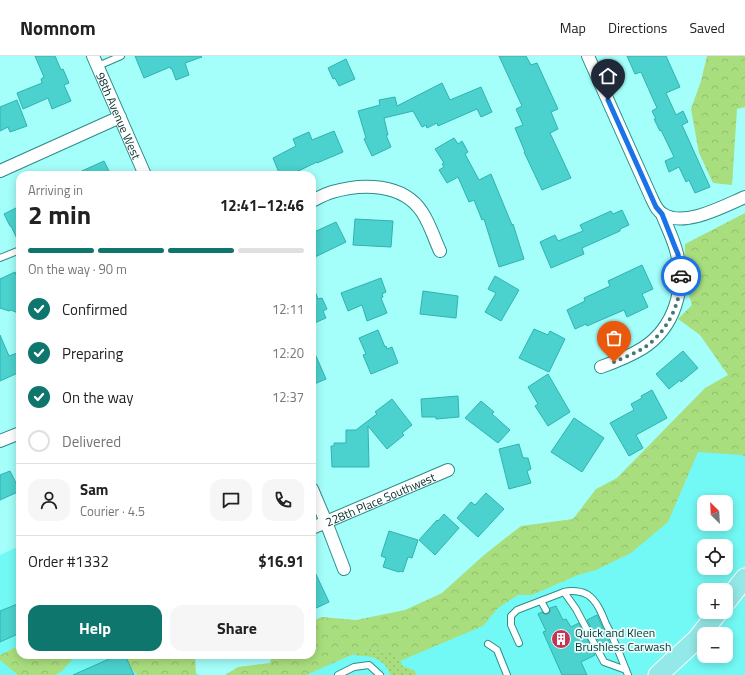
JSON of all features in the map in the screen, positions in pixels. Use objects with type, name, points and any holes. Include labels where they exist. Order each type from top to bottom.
[{"type":"main road","points":[[733,593],[744,580]]},
{"type":"main road","points":[[658,675],[697,639],[713,619]]},
{"type":"street","points":[[588,56],[656,207],[662,214],[678,254],[681,284],[678,301],[670,320],[662,330],[648,344],[635,353],[601,368]]},
{"type":"street","name":"98th Avenue West","points":[[95,61],[143,171]]},
{"type":"street","points":[[0,171],[120,117]]},
{"type":"street","points":[[316,199],[331,192],[347,189],[373,187],[394,190],[413,201],[422,211],[430,225],[440,251]]},
{"type":"street","points":[[662,214],[678,219],[693,217],[745,197]]},
{"type":"street","points":[[0,441],[16,434]]},
{"type":"street","name":"228th Place Southwest","points":[[316,526],[448,470]]},
{"type":"street","points":[[316,498],[344,569]]},
{"type":"lane","points":[[95,61],[121,56]]},
{"type":"lane","points":[[0,258],[16,252]]},
{"type":"lane","points":[[520,643],[511,625],[511,616],[517,610],[567,591],[578,591],[588,595],[598,606],[617,646],[627,672]]},
{"type":"lane","points":[[564,592],[576,609],[604,662],[627,672]]},
{"type":"lane","points":[[541,601],[546,610]]},
{"type":"lane","points":[[488,644],[497,650],[507,675]]},
{"type":"lane","points":[[338,675],[354,667],[369,665],[380,675]]},
{"type":"shaded area","points":[[719,394],[745,425],[745,675],[282,675],[590,527]]},
{"type":"shaded area","points":[[16,548],[16,659],[167,659],[200,675],[0,675],[0,555]]},
{"type":"green space","points":[[707,56],[745,56],[745,107],[737,109],[732,185],[713,183],[699,153],[691,109],[701,81]]},
{"type":"green space","points":[[745,213],[745,456],[698,452],[668,522],[631,553],[596,570],[578,575],[532,595],[518,595],[498,608],[483,626],[400,661],[390,651],[368,649],[306,675],[225,675],[238,667],[270,663],[271,659],[316,659],[316,619],[322,617],[356,620],[405,610],[442,593],[484,555],[521,526],[573,519],[596,489],[617,478],[705,388],[728,375],[700,335],[678,319],[692,305],[684,279],[685,244]]},
{"type":"green space","points":[[16,647],[16,659],[72,659],[62,671],[55,675],[18,675],[0,660],[0,655]]},
{"type":"green space","points":[[368,649],[390,651],[402,663],[401,665],[415,671],[416,675],[391,675],[385,665],[377,659],[367,656],[356,656],[354,654]]},
{"type":"green space","points":[[123,659],[195,659],[196,675],[137,675]]},
{"type":"building","points":[[35,56],[55,56],[69,83],[64,85],[71,101],[52,109],[48,98],[23,109],[17,93],[42,83],[41,79],[44,77]]},
{"type":"building","points":[[135,56],[202,57],[185,63],[189,75],[176,80],[170,67],[144,78]]},
{"type":"building","points":[[499,56],[526,56],[531,65],[537,63],[558,109],[551,112],[558,129],[550,133],[571,178],[542,190],[524,152],[515,128],[523,125],[516,109],[522,106]]},
{"type":"building","points":[[627,56],[666,56],[680,87],[666,93],[676,115],[683,111],[688,122],[682,125],[710,187],[695,193],[689,180],[686,182],[679,167],[669,172],[665,161],[674,157],[654,119],[656,119],[652,111],[657,108],[641,72],[635,74]]},
{"type":"building","points":[[346,59],[355,79],[339,86],[335,78],[333,79],[328,68]]},
{"type":"building","points":[[442,83],[450,100],[481,87],[492,112],[481,117],[477,109],[438,126],[437,123],[427,128],[426,125],[422,127],[413,111],[384,118],[388,135],[386,135],[391,147],[372,156],[364,139],[366,138],[358,111],[380,105],[379,100],[395,97],[397,106]]},
{"type":"building","points":[[17,100],[27,126],[10,132],[8,127],[0,131],[0,107]]},
{"type":"building","points":[[334,131],[343,152],[298,171],[278,171],[273,158],[296,146],[293,139],[309,132],[312,140]]},
{"type":"building","points":[[454,138],[458,144],[462,141],[468,152],[465,154],[479,180],[491,174],[512,225],[513,224],[524,259],[499,267],[484,219],[482,220],[474,200],[469,202],[458,177],[447,183],[439,170],[444,167],[442,164],[444,163],[435,149]]},
{"type":"building","points":[[104,161],[109,171],[82,171]]},
{"type":"building","points":[[16,208],[16,237],[11,226],[4,214]]},
{"type":"building","points":[[622,210],[629,225],[620,229],[620,231],[582,248],[584,254],[551,268],[540,242],[555,235],[558,241],[583,231],[580,225],[611,211],[613,214]]},
{"type":"building","points":[[355,219],[393,221],[391,247],[353,245]]},
{"type":"building","points":[[336,222],[346,242],[316,257],[316,231]]},
{"type":"building","points":[[642,265],[653,289],[642,294],[648,307],[627,317],[624,310],[587,326],[586,324],[575,329],[567,310],[585,301],[584,298],[610,286],[608,281]]},
{"type":"building","points":[[15,272],[16,312],[0,308],[0,279]]},
{"type":"building","points":[[495,276],[519,290],[501,321],[485,312],[496,293],[488,289]]},
{"type":"building","points":[[381,278],[386,292],[382,294],[383,297],[381,298],[387,313],[367,321],[362,305],[348,311],[341,293]]},
{"type":"building","points":[[423,291],[458,296],[456,318],[420,314]]},
{"type":"building","points":[[316,294],[318,299],[322,298],[327,309],[323,311],[326,318],[316,322]]},
{"type":"building","points":[[534,329],[548,335],[550,331],[565,339],[549,372],[519,358]]},
{"type":"building","points":[[378,330],[385,347],[386,346],[387,349],[392,347],[398,363],[371,374],[363,355],[366,354],[359,338]]},
{"type":"building","points":[[0,335],[9,356],[16,353],[16,374],[0,381]]},
{"type":"building","points":[[683,351],[698,368],[681,382],[680,380],[669,389],[656,374]]},
{"type":"building","points":[[316,356],[326,379],[316,383]]},
{"type":"building","points":[[548,374],[570,412],[548,426],[535,406],[538,404],[528,387]]},
{"type":"building","points":[[652,390],[667,418],[636,435],[643,448],[629,456],[610,423],[634,410],[631,404]]},
{"type":"building","points":[[458,396],[459,417],[436,419],[436,417],[422,417],[421,399]]},
{"type":"building","points":[[392,399],[412,425],[402,433],[404,435],[387,449],[368,426],[369,467],[332,467],[331,446],[334,446],[334,443],[346,443],[346,430],[356,430],[377,414],[375,412]]},
{"type":"building","points":[[481,401],[494,412],[492,414],[510,430],[498,443],[465,418]]},
{"type":"building","points":[[574,418],[604,438],[582,472],[551,452]]},
{"type":"building","points":[[519,444],[523,458],[528,458],[531,469],[527,471],[531,483],[509,489],[499,449]]},
{"type":"building","points":[[10,471],[16,483],[16,493],[0,500],[0,475]]},
{"type":"building","points":[[486,493],[504,509],[478,537],[457,518],[471,502],[475,505]]},
{"type":"building","points":[[444,514],[459,528],[435,555],[419,540]]},
{"type":"building","points":[[389,531],[418,540],[412,558],[408,557],[403,572],[383,567],[386,558],[381,556]]},
{"type":"building","points":[[316,574],[329,602],[316,608]]},
{"type":"building","points":[[16,605],[16,635],[0,642],[0,611]]},
{"type":"building","name":"Quick and Kleen Brushless Carwash","points":[[556,606],[563,620],[566,619],[571,627],[579,623],[595,655],[581,662],[587,675],[562,675],[543,632],[546,631],[538,614],[542,612],[544,614],[548,614],[550,612],[550,608]]},
{"type":"building","points":[[597,615],[612,648],[604,652],[587,620]]},
{"type":"building","points":[[109,659],[127,659],[134,675],[73,675]]},
{"type":"way so far","points":[[614,362],[642,349],[655,338],[670,320],[678,301],[681,276]]},
{"type":"place","name":"Quick and Kleen Brushless Carwash","points":[[561,639]]},
{"type":"route","points":[[608,100],[656,207],[662,214],[678,254],[681,276]]}]
